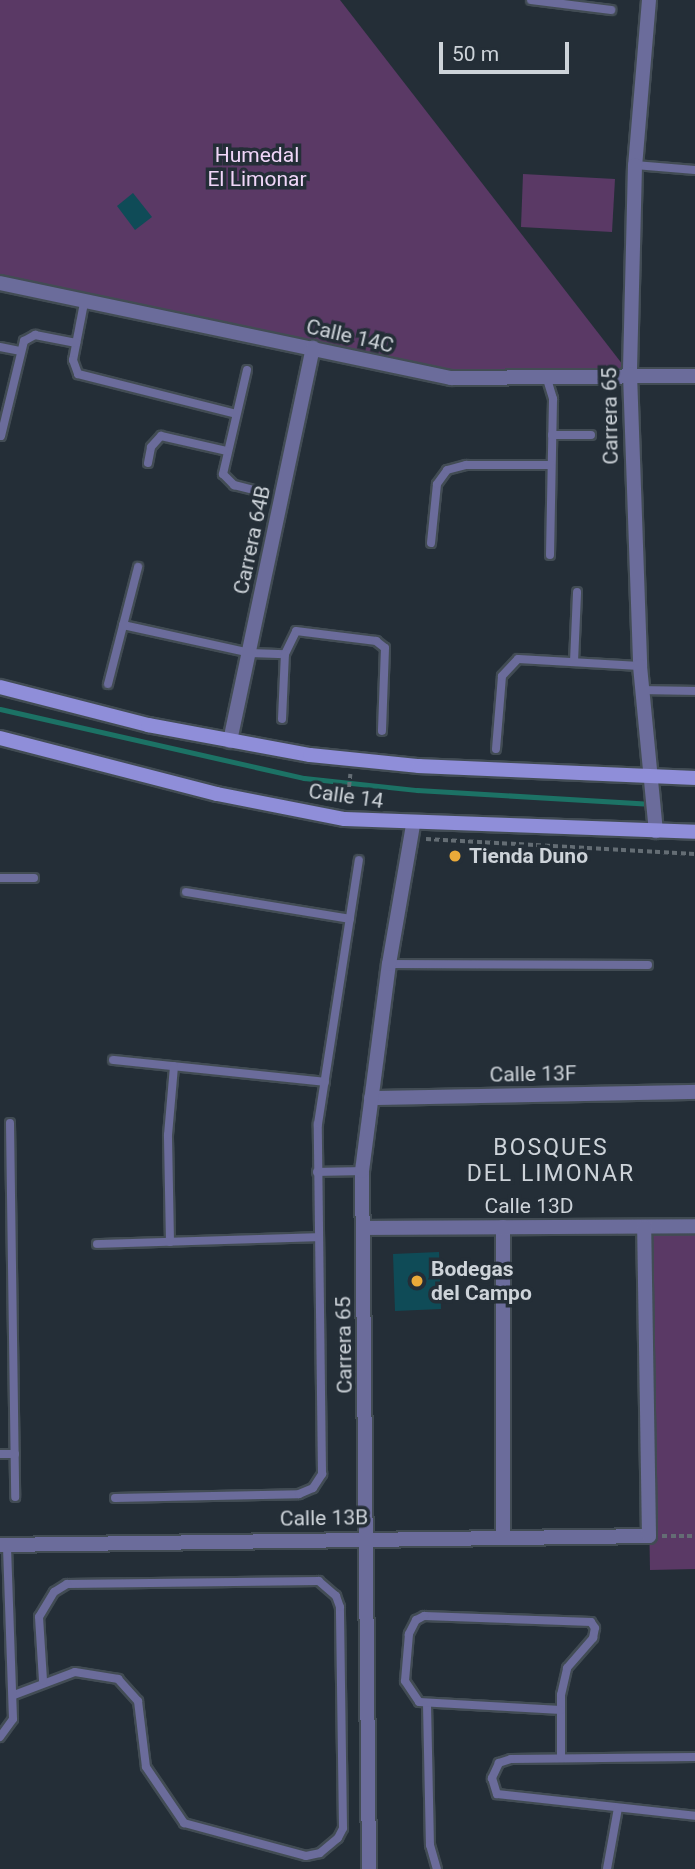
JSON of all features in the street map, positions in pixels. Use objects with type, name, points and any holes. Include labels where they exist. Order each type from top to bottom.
[{"type":"street","name":"Carrera 65","points":[[649,0],[635,165],[630,373],[640,666],[656,831]]},
{"type":"street","name":"Calle 14C","points":[[0,283],[84,303],[451,378],[547,379],[630,373],[695,376]]},
{"type":"street","name":"Carrera 64B","points":[[230,741],[313,348]]},
{"type":"street","name":"Calle 14","points":[[0,687],[148,725],[230,741],[419,766],[695,778]]},
{"type":"street","name":"Calle 14","points":[[0,738],[229,797],[345,819],[414,825],[695,832]]},
{"type":"street","name":"Carrera 65","points":[[369,1869],[362,1171],[389,964],[414,825]]},
{"type":"street","name":"Calle 13F","points":[[371,1098],[695,1092]]},
{"type":"street","name":"Calle 13D","points":[[363,1228],[695,1226]]},
{"type":"street","points":[[503,1227],[503,1536]]},
{"type":"street","points":[[644,1227],[649,1536]]},
{"type":"street","name":"Calle 13B","points":[[3,1545],[649,1536]]},
{"type":"lane","points":[[531,0],[611,10]]},
{"type":"lane","points":[[635,165],[695,170]]},
{"type":"lane","points":[[84,303],[73,365],[82,377],[236,414]]},
{"type":"lane","points":[[1,436],[24,341],[35,335],[76,342]]},
{"type":"lane","points":[[0,347],[20,351]]},
{"type":"lane","points":[[247,370],[227,451],[226,479],[258,491]]},
{"type":"lane","points":[[547,379],[553,399],[550,555]]},
{"type":"lane","points":[[0,389],[11,391]]},
{"type":"lane","points":[[552,435],[591,435]]},
{"type":"lane","points":[[148,463],[151,447],[161,436],[227,451]]},
{"type":"lane","points":[[432,543],[437,484],[447,470],[466,465],[551,465]]},
{"type":"lane","points":[[108,684],[138,567]]},
{"type":"lane","points":[[574,662],[577,592]]},
{"type":"lane","points":[[123,625],[250,653],[285,654]]},
{"type":"lane","points":[[282,719],[285,654],[296,631],[376,641],[385,648],[382,731]]},
{"type":"lane","points":[[496,749],[505,668],[526,657],[640,666]]},
{"type":"lane","points":[[642,690],[695,691]]},
{"type":"lane","points":[[114,1498],[299,1494],[319,1481],[323,1466],[317,1172],[325,1082],[359,860]]},
{"type":"lane","points":[[0,878],[34,878]]},
{"type":"lane","points":[[186,891],[350,919]]},
{"type":"lane","points":[[389,964],[648,965]]},
{"type":"lane","points":[[113,1060],[325,1082]]},
{"type":"lane","points":[[170,1242],[168,1135],[174,1066]]},
{"type":"lane","points":[[10,1123],[15,1497]]},
{"type":"lane","points":[[0,1169],[11,1169]]},
{"type":"lane","points":[[317,1172],[362,1171]]},
{"type":"lane","points":[[97,1244],[318,1237]]},
{"type":"lane","points":[[0,1454],[15,1454]]},
{"type":"lane","points":[[0,1737],[13,1719],[14,1695],[3,1545]]},
{"type":"lane","points":[[14,1695],[43,1681],[75,1672],[97,1672],[118,1679],[138,1701],[146,1768],[184,1823],[306,1856],[320,1853],[338,1838],[343,1828],[340,1607],[336,1596],[319,1581],[67,1584],[49,1598],[39,1617],[43,1681]]},
{"type":"lane","points":[[561,1710],[419,1702],[405,1681],[409,1634],[424,1616],[578,1618],[591,1622],[595,1629],[567,1668],[561,1710],[561,1758]]},
{"type":"lane","points":[[427,1704],[429,1845],[436,1869]]},
{"type":"lane","points":[[695,1757],[511,1759],[499,1763],[492,1778],[497,1794],[695,1816]]},
{"type":"lane","points":[[607,1869],[618,1808]]},
{"type":"path","points":[[347,801],[351,768]]},
{"type":"path","points":[[649,1536],[695,1536]]},
{"type":"green space","name":"Humedal El Limonar","points":[[0,0],[340,0],[630,374],[496,380],[0,283]]},
{"type":"green space","points":[[523,174],[615,179],[612,232],[521,227]]},
{"type":"green space","points":[[695,1226],[695,1569],[650,1570],[644,1227]]},
{"type":"building","points":[[133,193],[152,217],[135,230],[117,206]]},
{"type":"building","name":"Bodegas del Campo","points":[[439,1252],[441,1309],[395,1311],[393,1254]]},
{"type":"waterway","points":[[0,709],[304,778],[417,790],[653,804]]},
{"type":"place","name":"Tienda Duno","points":[[455,856]]},
{"type":"place","name":"Bodegas del Campo","points":[[417,1281]]},
{"type":"district","name":"BOSQUES DEL LIMONAR","points":[[551,1161]]}]
